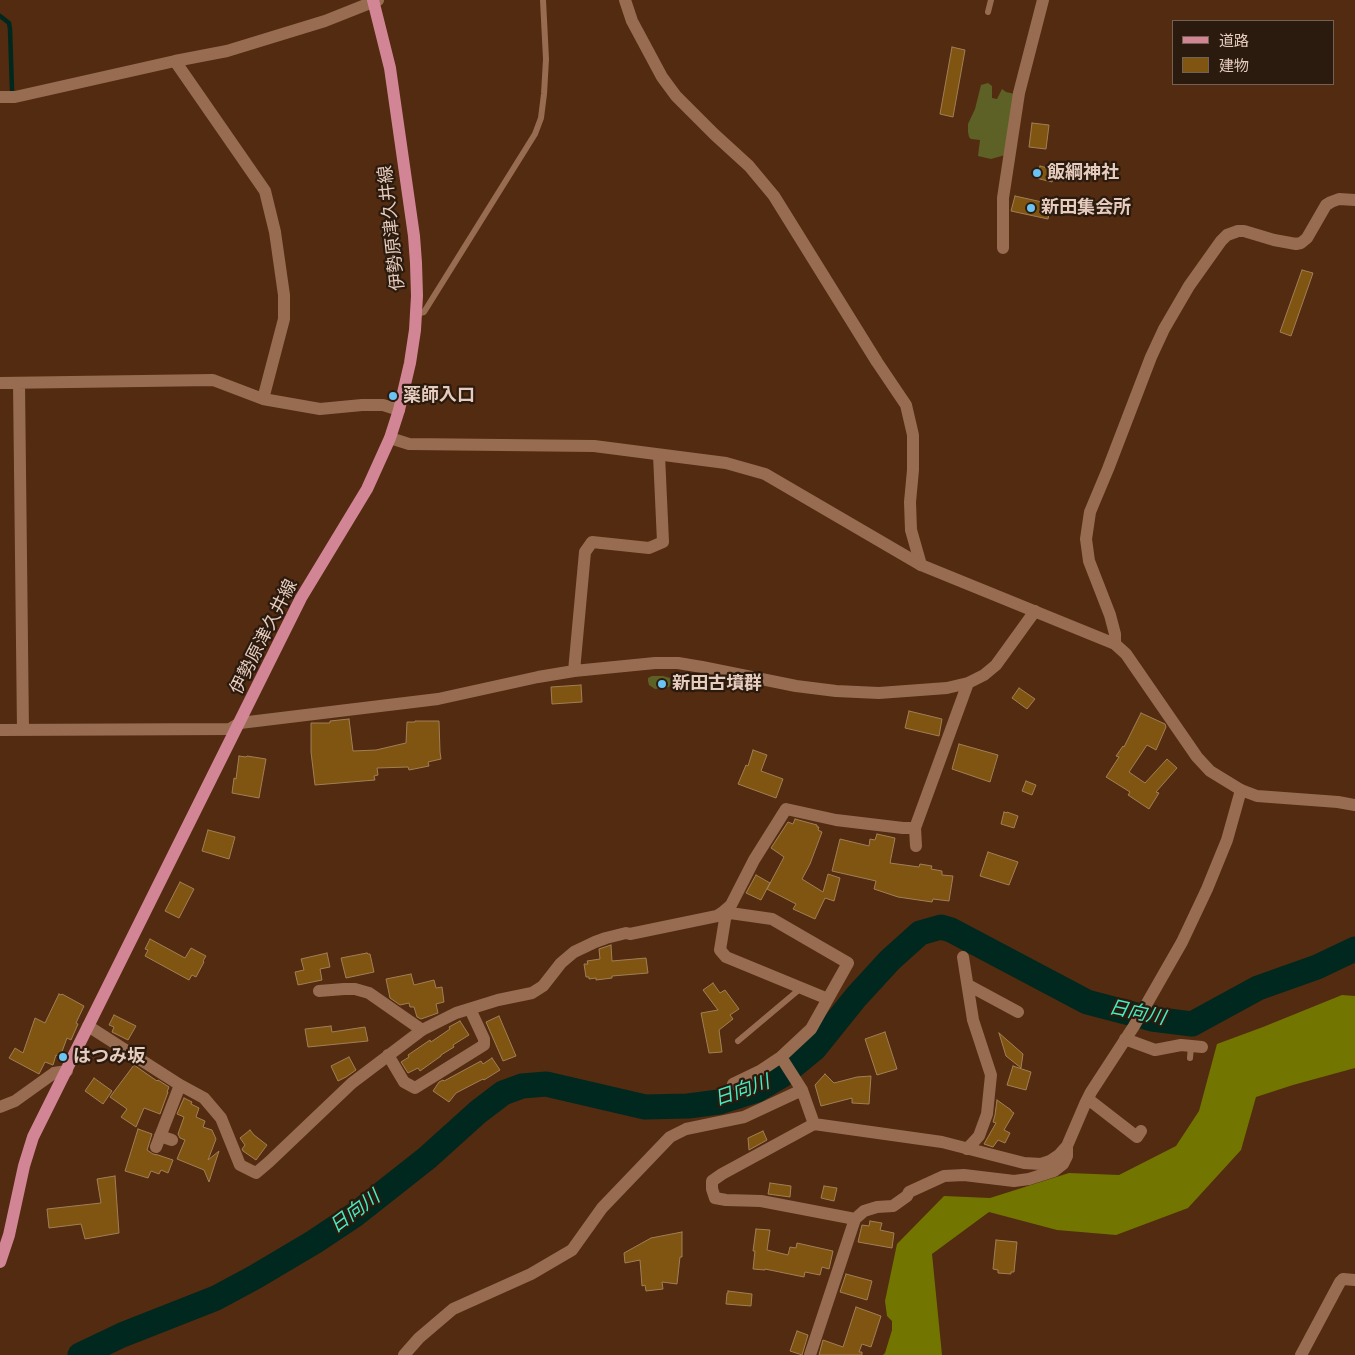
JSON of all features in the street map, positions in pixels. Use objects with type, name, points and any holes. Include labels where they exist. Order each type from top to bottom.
[{"type":"main road","name":"伊勢原津久井線","points":[[0,1262],[9,1235],[24,1166],[33,1137],[301,598],[367,489],[390,438],[399,410],[410,363],[416,314],[416,263],[414,236],[390,68],[375,1]]},
{"type":"street","points":[[625,0],[632,20],[662,77],[676,96],[749,166],[774,196],[877,362],[906,405],[914,435],[910,502],[911,530],[921,565]]},
{"type":"street","points":[[1003,248],[1003,198],[1019,93],[1043,0]]},
{"type":"street","points":[[0,97],[15,97],[227,51],[325,21],[375,1]]},
{"type":"street","points":[[175,61],[265,191],[281,268],[284,319],[263,399]]},
{"type":"street","points":[[1115,644],[1115,634],[1110,615],[1089,561],[1086,539],[1090,512],[1151,357],[1164,329],[1190,286],[1221,240],[1227,235],[1244,231],[1274,240],[1296,244],[1301,243],[1307,238],[1326,205],[1339,199],[1355,200]]},
{"type":"street","points":[[0,383],[213,380],[263,399],[320,409],[383,405],[399,410]]},
{"type":"street","points":[[19,383],[23,730]]},
{"type":"street","points":[[390,438],[409,444],[594,446],[726,463],[765,474],[921,565],[1115,644],[1126,654],[1197,757],[1210,771],[1241,790],[1257,796],[1355,805]]},
{"type":"street","points":[[574,671],[585,552],[592,542],[649,548],[662,542],[659,455]]},
{"type":"street","points":[[0,730],[230,729],[240,723],[438,699],[574,671],[655,663],[678,664],[796,686],[836,691],[879,693],[947,688],[968,683],[984,675],[996,665],[1035,611]]},
{"type":"street","points":[[916,846],[915,828],[968,683]]},
{"type":"street","points":[[855,1219],[761,1201],[715,1198],[712,1181],[814,1124],[942,1142],[1024,1163],[1042,1164],[1059,1155],[1067,1146],[1085,1104],[1134,1026],[1182,942],[1227,840],[1241,790]]},
{"type":"street","points":[[88,1026],[180,1085],[204,1098],[221,1118],[240,1165],[256,1173],[352,1083],[422,1030],[456,1013],[532,992],[542,986],[561,962],[574,952],[595,942],[626,933],[630,934],[717,916],[724,912],[731,904],[754,860],[786,809],[836,820],[915,828]]},
{"type":"street","points":[[724,912],[720,950],[726,957],[828,999]]},
{"type":"street","points":[[724,912],[772,918],[848,963],[811,1028],[782,1059],[733,1084]]},
{"type":"street","points":[[963,957],[974,1020],[991,1075],[988,1114],[979,1136],[967,1149]]},
{"type":"street","points":[[968,984],[1018,1012]]},
{"type":"street","points":[[319,991],[344,988],[355,989],[369,994],[422,1030]]},
{"type":"street","points":[[388,1055],[404,1082],[415,1088],[484,1045],[484,1040],[470,1009]]},
{"type":"street","points":[[1125,1039],[1155,1050],[1181,1045],[1194,1050]]},
{"type":"street","points":[[782,1059],[800,1088],[814,1124]]},
{"type":"street","points":[[0,1107],[15,1101],[54,1073],[67,1071]]},
{"type":"street","points":[[163,1141],[180,1085]]},
{"type":"street","points":[[404,1355],[419,1338],[452,1309],[531,1274],[572,1250],[602,1208],[670,1138],[686,1129],[744,1117],[800,1088]]},
{"type":"street","points":[[1088,1099],[1137,1137],[1141,1131]]},
{"type":"street","points":[[810,1355],[855,1219],[864,1211],[877,1206],[893,1206],[907,1196],[909,1192],[944,1176],[964,1175],[1014,1181],[1054,1171],[1063,1164],[1067,1156],[1067,1146]]},
{"type":"street","points":[[1302,1355],[1340,1282],[1343,1279],[1355,1280]]},
{"type":"lane","points":[[416,314],[424,312],[535,134],[544,94],[546,58],[542,0]]},
{"type":"lane","points":[[988,12],[991,0]]},
{"type":"lane","points":[[738,1041],[801,988]]},
{"type":"green space","points":[[988,83],[992,86],[992,98],[997,99],[1002,89],[1015,94],[1005,155],[991,159],[978,156],[980,140],[971,139],[968,132],[968,124],[975,109],[981,85]]},
{"type":"green space","points":[[652,676],[670,678],[671,683],[669,687],[655,689],[649,685],[648,681],[648,678]]},
{"type":"shaded area","points":[[1342,995],[1355,996],[1355,1068],[1256,1097],[1241,1150],[1188,1208],[1116,1235],[1057,1230],[989,1212],[932,1254],[942,1355],[883,1355],[892,1330],[892,1321],[887,1316],[885,1301],[897,1244],[944,1196],[990,1198],[1069,1173],[1119,1175],[1176,1146],[1199,1111],[1217,1044]]},
{"type":"building","points":[[952,47],[965,50],[953,117],[940,114]]},
{"type":"building","points":[[1032,123],[1049,125],[1046,149],[1029,147]]},
{"type":"building","points":[[1040,166],[1055,170],[1052,182],[1036,178]]},
{"type":"building","name":"新田集会所","points":[[1015,196],[1051,204],[1048,219],[1011,211]]},
{"type":"building","points":[[1302,270],[1313,273],[1291,336],[1280,332]]},
{"type":"building","points":[[581,685],[582,702],[552,704],[551,687]]},
{"type":"building","points":[[1019,688],[1035,699],[1027,709],[1012,698]]},
{"type":"building","points":[[909,711],[942,719],[939,736],[905,728]]},
{"type":"building","points":[[1141,713],[1165,724],[1166,727],[1156,750],[1147,745],[1129,772],[1145,783],[1167,759],[1177,768],[1156,792],[1159,793],[1149,809],[1128,795],[1130,792],[1106,777],[1119,757],[1116,756],[1124,747]]},
{"type":"building","points":[[349,719],[353,751],[376,750],[406,743],[407,722],[439,721],[441,759],[428,762],[429,766],[409,770],[408,767],[377,768],[378,775],[374,776],[375,780],[315,785],[311,752],[311,723],[330,723],[330,721]]},
{"type":"building","points":[[959,744],[998,755],[990,782],[952,769]]},
{"type":"building","points":[[753,750],[767,755],[761,771],[783,779],[776,798],[738,784],[746,765],[748,766]]},
{"type":"building","points":[[239,756],[266,759],[259,798],[232,793]]},
{"type":"building","points":[[1026,781],[1036,785],[1032,795],[1022,791]]},
{"type":"building","points":[[1004,812],[1018,816],[1014,828],[1001,824]]},
{"type":"building","points":[[795,819],[817,825],[819,827],[818,830],[822,832],[802,879],[823,892],[828,874],[840,878],[834,901],[825,898],[815,919],[793,909],[796,904],[767,889],[784,857],[771,848],[788,822],[793,824]]},
{"type":"building","points":[[208,830],[235,837],[229,859],[202,851]]},
{"type":"building","points":[[877,834],[895,838],[890,863],[919,867],[920,864],[932,866],[931,869],[942,871],[942,875],[953,876],[949,901],[933,899],[932,902],[898,897],[874,889],[876,881],[832,871],[840,839],[869,846],[870,839],[875,840]]},
{"type":"building","points":[[988,852],[1018,862],[1009,885],[980,876]]},
{"type":"building","points":[[756,875],[770,883],[761,900],[746,893]]},
{"type":"building","points":[[180,882],[194,889],[179,918],[165,911]]},
{"type":"building","points":[[150,939],[185,958],[191,948],[206,956],[196,977],[192,975],[189,980],[145,956],[148,950],[145,949]]},
{"type":"building","points":[[611,945],[612,961],[646,958],[648,973],[612,976],[612,978],[596,980],[596,978],[589,979],[589,977],[586,977],[584,964],[588,964],[587,961],[600,959],[599,949]]},
{"type":"building","points":[[327,953],[330,967],[320,969],[322,980],[298,985],[295,972],[304,970],[301,959]]},
{"type":"building","points":[[370,954],[374,972],[346,978],[341,958]]},
{"type":"building","points":[[411,974],[414,985],[434,980],[436,988],[442,987],[444,1002],[436,1004],[438,1013],[421,1019],[417,1017],[414,1007],[410,1007],[409,1003],[400,1005],[390,998],[386,979]]},
{"type":"building","points":[[713,983],[720,993],[725,990],[739,1009],[730,1015],[733,1019],[719,1030],[722,1052],[709,1053],[701,1013],[718,1010],[703,990]]},
{"type":"building","points":[[59,994],[84,1006],[71,1040],[67,1038],[60,1057],[56,1055],[53,1065],[45,1062],[39,1074],[9,1058],[15,1048],[23,1053],[35,1018],[45,1023]]},
{"type":"building","points":[[114,1015],[136,1026],[128,1040],[112,1032],[114,1027],[109,1025]]},
{"type":"building","points":[[499,1016],[516,1056],[503,1061],[486,1022]]},
{"type":"building","points":[[460,1021],[469,1035],[420,1071],[418,1068],[408,1073],[401,1062],[409,1057],[408,1055],[430,1040],[431,1042],[450,1029],[449,1027]]},
{"type":"building","points":[[331,1026],[332,1032],[365,1027],[368,1041],[308,1047],[305,1029]]},
{"type":"building","points":[[885,1032],[897,1069],[877,1075],[865,1039]]},
{"type":"building","points":[[999,1033],[1023,1054],[1021,1068],[1006,1056]]},
{"type":"building","points":[[349,1057],[356,1070],[338,1081],[331,1066]]},
{"type":"building","points":[[492,1058],[500,1070],[456,1093],[449,1102],[433,1091],[439,1082],[481,1061],[483,1064]]},
{"type":"building","points":[[134,1065],[169,1087],[160,1114],[144,1108],[136,1127],[121,1117],[127,1109],[110,1097]]},
{"type":"building","points":[[1013,1066],[1031,1072],[1026,1090],[1007,1085]]},
{"type":"building","points":[[825,1074],[834,1083],[857,1077],[871,1076],[869,1104],[852,1103],[852,1098],[821,1106],[815,1085]]},
{"type":"building","points":[[94,1078],[112,1091],[103,1104],[85,1091]]},
{"type":"building","points":[[184,1098],[199,1108],[196,1117],[205,1121],[203,1127],[212,1130],[216,1139],[208,1160],[219,1151],[209,1182],[204,1170],[177,1159],[185,1140],[180,1138],[178,1134],[184,1117],[177,1114]]},
{"type":"building","points":[[997,1100],[1014,1113],[1004,1130],[1010,1133],[1005,1143],[998,1140],[993,1147],[984,1144],[996,1123],[993,1122]]},
{"type":"building","points":[[138,1129],[152,1134],[147,1150],[153,1154],[173,1160],[168,1173],[161,1170],[159,1174],[151,1171],[148,1178],[125,1171]]},
{"type":"building","points":[[250,1130],[267,1145],[256,1160],[242,1149],[245,1145],[240,1138]]},
{"type":"building","points":[[763,1131],[767,1140],[749,1150],[748,1138]]},
{"type":"building","points":[[115,1176],[119,1233],[85,1239],[81,1224],[49,1228],[47,1209],[101,1203],[97,1179]]},
{"type":"building","points":[[770,1183],[791,1186],[790,1197],[768,1194]]},
{"type":"building","points":[[824,1186],[837,1188],[834,1201],[821,1198]]},
{"type":"building","points":[[870,1221],[882,1223],[880,1230],[894,1233],[892,1248],[858,1242],[862,1225],[869,1226]]},
{"type":"building","points":[[756,1229],[770,1230],[767,1250],[788,1255],[790,1247],[796,1248],[797,1243],[833,1251],[829,1269],[822,1267],[820,1275],[805,1272],[804,1277],[765,1269],[753,1269]]},
{"type":"building","points":[[682,1232],[682,1257],[680,1257],[677,1284],[662,1282],[663,1289],[646,1291],[645,1285],[642,1286],[640,1260],[625,1263],[624,1253],[651,1238]]},
{"type":"building","points":[[996,1240],[1017,1242],[1014,1272],[1011,1272],[1011,1274],[998,1273],[998,1270],[993,1269]]},
{"type":"building","points":[[846,1274],[872,1281],[867,1300],[840,1292]]},
{"type":"building","points":[[728,1291],[752,1294],[751,1306],[726,1304]]},
{"type":"building","points":[[856,1307],[881,1316],[871,1347],[862,1344],[859,1352],[862,1352],[862,1355],[819,1355],[823,1340],[843,1347]]},
{"type":"building","points":[[797,1331],[808,1335],[802,1355],[790,1351]]},
{"type":"waterway","points":[[0,16],[9,23],[10,29],[12,90]]},
{"type":"waterway","name":"日向川","points":[[80,1355],[122,1335],[216,1298],[314,1242],[356,1214],[427,1158],[478,1112],[503,1093],[522,1086],[546,1084],[645,1107],[688,1106],[719,1102],[757,1090],[781,1076],[815,1048],[856,997],[890,960],[920,933],[941,927],[951,930],[1087,1002],[1152,1019],[1192,1024],[1258,988],[1317,967],[1355,949]]},
{"type":"place","name":"飯綱神社","points":[[1037,173]]},
{"type":"place","name":"新田集会所","points":[[1031,208]]},
{"type":"place","name":"薬師入口","points":[[393,396]]},
{"type":"place","name":"新田古墳群","points":[[662,684]]},
{"type":"place","name":"はつみ坂","points":[[63,1057]]}]
